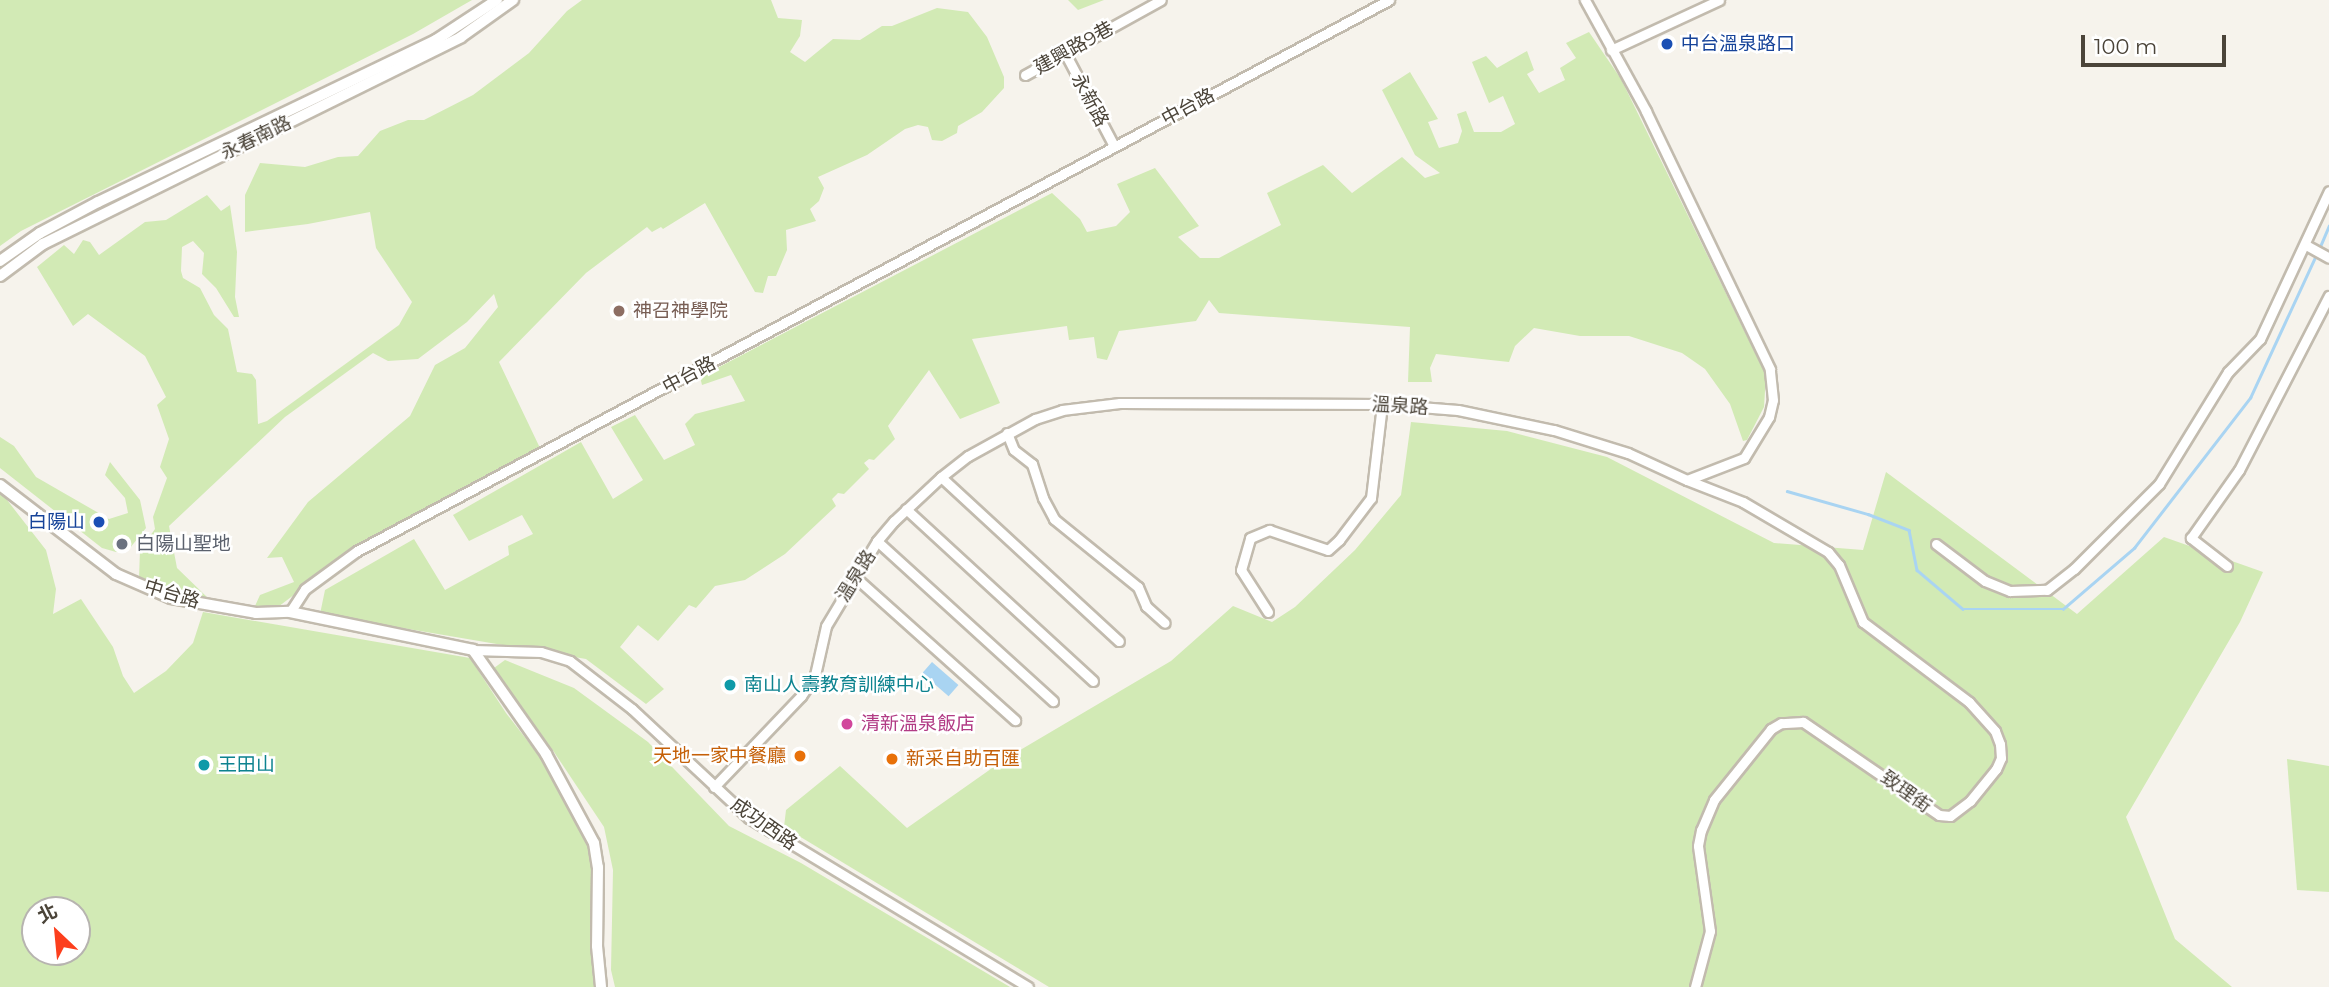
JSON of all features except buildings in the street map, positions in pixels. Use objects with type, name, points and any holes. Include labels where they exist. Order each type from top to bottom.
[{"type":"street","name":"永春南路","points":[[459,32],[497,0]]},
{"type":"street","name":"永春南路","points":[[0,261],[40,233],[101,207],[459,32],[513,0]]},
{"type":"street","name":"建興路9巷","points":[[1025,75],[1161,0]]},
{"type":"street","name":"中台路","points":[[0,485],[116,574],[151,590],[171,598],[232,609],[290,612],[305,589],[357,551],[1376,3],[1389,0]]},
{"type":"street","points":[[1585,0],[1646,111],[1763,352],[1772,379],[1769,416],[1744,458],[1687,480]]},
{"type":"street","points":[[1611,50],[1718,0]]},
{"type":"street","name":"永新路","points":[[1065,53],[1114,146]]},
{"type":"street","points":[[1936,544],[1985,580],[2010,591],[2047,590],[2074,569],[2159,484],[2228,372],[2260,339],[2278,295],[2306,245],[2329,191]]},
{"type":"street","name":"永春南路","points":[[0,276],[43,244],[101,207]]},
{"type":"street","points":[[2306,245],[2329,258]]},
{"type":"street","points":[[2227,566],[2191,538],[2239,470],[2329,296]]},
{"type":"street","name":"溫泉路","points":[[715,787],[801,696],[816,676],[826,626],[877,541],[906,509],[941,477],[1007,433],[1062,410],[1120,403],[1382,404],[1458,410],[1554,430],[1628,453],[1687,480]]},
{"type":"street","points":[[1268,612],[1241,570],[1250,538],[1269,530],[1328,550],[1339,540],[1371,498],[1382,404]]},
{"type":"street","points":[[1007,433],[1014,450],[1032,464],[1043,498],[1054,519],[1138,587],[1146,606],[1165,623]]},
{"type":"street","points":[[941,477],[1119,641]]},
{"type":"street","name":"致理街","points":[[1687,480],[1743,502],[1828,552],[1839,565],[1863,622],[1969,702],[1995,731],[2001,758],[1996,769],[1970,802],[1950,816],[1939,815],[1803,722],[1781,723],[1771,729],[1714,800],[1701,830],[1698,846],[1710,931],[1695,987]]},
{"type":"street","points":[[906,509],[1093,681]]},
{"type":"street","points":[[877,541],[1053,701]]},
{"type":"street","points":[[855,577],[1016,720]]},
{"type":"street","name":"成功西路","points":[[290,612],[472,650],[541,652],[570,661],[632,709],[749,818],[1028,987]]},
{"type":"street","points":[[472,650],[546,754],[594,843],[598,867],[597,946],[601,987]]},
{"type":"green space","points":[[0,0],[472,0],[413,34],[21,231],[0,246]]},
{"type":"green space","points":[[582,0],[771,0],[778,18],[802,20],[800,36],[790,52],[805,62],[833,39],[860,40],[882,26],[892,26],[937,8],[968,12],[987,37],[1004,77],[1004,88],[982,112],[958,126],[957,133],[942,141],[932,140],[928,127],[918,125],[905,129],[867,155],[818,177],[824,188],[819,201],[810,209],[816,221],[786,230],[787,250],[776,276],[768,276],[763,293],[755,292],[705,203],[663,229],[661,227],[652,232],[647,227],[586,273],[499,362],[540,448],[354,549],[278,607],[255,606],[260,595],[294,582],[282,557],[267,558],[308,502],[410,416],[435,365],[465,348],[498,307],[494,294],[467,322],[418,359],[388,361],[373,353],[285,417],[169,526],[177,568],[208,598],[169,590],[139,578],[140,550],[155,529],[153,517],[167,478],[160,467],[169,439],[157,405],[166,397],[145,356],[88,314],[73,326],[37,267],[64,245],[74,254],[83,240],[90,242],[99,255],[145,222],[166,220],[207,195],[221,211],[230,205],[237,252],[235,297],[239,317],[234,317],[216,288],[202,274],[204,253],[193,241],[182,247],[181,271],[183,278],[200,288],[214,315],[228,329],[237,372],[252,374],[256,380],[258,424],[267,421],[399,325],[412,302],[376,248],[370,212],[245,232],[245,195],[260,163],[305,167],[338,157],[358,156],[380,131],[408,120],[424,120],[473,95],[529,53],[567,11]]},
{"type":"green space","points":[[1068,0],[1104,0],[1078,10]]},
{"type":"green space","points":[[1589,32],[1621,79],[1766,375],[1764,407],[1747,440],[1743,441],[1730,404],[1705,369],[1682,353],[1629,336],[1580,336],[1534,328],[1515,346],[1509,362],[1436,354],[1430,368],[1432,382],[1408,382],[1410,327],[1219,313],[1209,300],[1196,321],[1119,331],[1107,360],[1097,358],[1094,337],[1069,340],[1067,326],[972,339],[1000,403],[960,419],[929,370],[888,426],[895,439],[874,460],[869,459],[864,463],[869,469],[844,494],[838,493],[832,499],[836,506],[785,554],[745,580],[715,586],[696,608],[689,605],[658,641],[638,625],[620,647],[664,689],[646,704],[586,659],[320,614],[325,590],[414,539],[445,590],[509,555],[508,546],[533,534],[522,515],[469,541],[453,515],[581,442],[613,499],[643,480],[611,427],[635,415],[664,460],[695,445],[685,424],[695,414],[745,401],[731,375],[702,385],[700,377],[1052,193],[1080,219],[1087,232],[1116,226],[1130,212],[1117,184],[1155,168],[1199,226],[1178,237],[1200,258],[1219,258],[1281,225],[1267,193],[1323,165],[1352,193],[1402,157],[1425,178],[1440,173],[1415,155],[1382,90],[1410,72],[1438,119],[1428,122],[1439,148],[1458,143],[1462,131],[1457,114],[1466,111],[1474,132],[1501,132],[1515,124],[1503,96],[1489,103],[1472,62],[1486,56],[1497,68],[1527,51],[1534,70],[1527,74],[1539,93],[1565,80],[1560,68],[1576,58],[1566,43]]},
{"type":"green space","points":[[1411,422],[1507,431],[1607,457],[1774,543],[1863,550],[1886,472],[2077,614],[2164,537],[2263,572],[2240,622],[2126,817],[2175,939],[2232,987],[1049,987],[784,827],[786,810],[840,766],[907,828],[1005,759],[1171,661],[1233,606],[1272,622],[1295,607],[1355,550],[1401,495]]},
{"type":"green space","points":[[0,437],[14,446],[36,477],[109,519],[128,513],[125,498],[105,475],[110,462],[140,500],[146,528],[130,548],[116,552],[102,548],[0,468]]},
{"type":"green space","points":[[0,491],[46,550],[56,589],[53,614],[81,599],[113,647],[123,676],[134,693],[166,671],[193,643],[203,612],[470,658],[506,713],[574,801],[600,856],[604,987],[0,987]]},
{"type":"green space","points":[[505,660],[574,688],[648,742],[729,826],[801,863],[1010,987],[615,987],[611,970],[613,870],[604,827],[552,749],[519,716],[494,668]]},
{"type":"green space","points":[[2287,759],[2329,766],[2329,892],[2297,890]]},
{"type":"water","points":[[932,662],[958,685],[949,696],[922,673]]},
{"type":"waterway","points":[[2319,249],[2329,226]]},
{"type":"waterway","points":[[1787,491],[1868,514],[1909,530],[1917,570],[1963,609],[2063,609],[2134,548],[2250,398],[2316,255]]},
{"type":"place","name":"中台溫泉路口","points":[[1667,44]]},
{"type":"place","name":"神召神學院","points":[[619,311]]},
{"type":"place","name":"白陽山","points":[[99,522]]},
{"type":"place","name":"白陽山聖地","points":[[122,544]]},
{"type":"place","name":"南山人壽教育訓練中心","points":[[730,685]]},
{"type":"place","name":"清新溫泉飯店","points":[[847,724]]},
{"type":"place","name":"天地一家中餐廳","points":[[800,756]]},
{"type":"place","name":"新采自助百匯","points":[[892,759]]},
{"type":"place","name":"王田山","points":[[204,765]]}]
